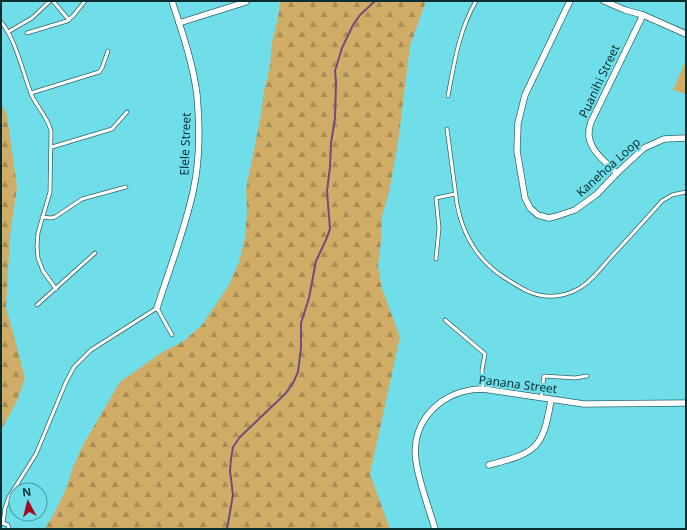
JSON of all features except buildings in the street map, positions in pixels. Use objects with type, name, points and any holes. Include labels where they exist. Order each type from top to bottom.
[{"type":"street","name":"Elele Street","points":[[157,308],[185,222],[193,191],[198,159],[199,126],[196,94],[190,62],[172,1]]},
{"type":"street","name":"Kanehoa Loop","points":[[570,1],[525,95],[520,109],[517,151],[526,200],[530,208],[538,215],[549,218],[575,210],[590,200],[638,152],[651,144],[664,139],[686,138]]},
{"type":"street","points":[[604,1],[625,10],[643,15],[686,34]]},
{"type":"street","points":[[179,22],[246,2]]},
{"type":"street","name":"Puanihi Street","points":[[617,173],[593,148],[589,131],[591,122],[643,15]]},
{"type":"street","name":"Panana Street","points":[[436,529],[416,461],[416,446],[419,432],[430,412],[447,397],[468,390],[483,389],[584,404],[686,403]]},
{"type":"street","points":[[489,465],[518,457],[528,452],[536,445],[545,430],[552,400]]},
{"type":"lane","points":[[8,32],[32,18],[52,1],[69,20]]},
{"type":"lane","points":[[27,33],[69,20],[85,1]]},
{"type":"lane","points":[[448,96],[459,42],[469,14],[476,1]]},
{"type":"lane","points":[[1,22],[8,32],[31,93],[50,128],[52,135],[50,192],[38,233],[37,252],[43,271],[56,289]]},
{"type":"lane","points":[[31,93],[98,72],[102,68],[108,51]]},
{"type":"lane","points":[[52,147],[110,130],[115,127],[127,112]]},
{"type":"lane","points":[[447,129],[459,216],[462,227],[473,248],[480,257],[498,273],[526,291],[539,295],[552,296],[566,294],[584,285],[662,201],[672,195],[686,192]]},
{"type":"lane","points":[[42,217],[55,217],[82,198],[126,187]]},
{"type":"lane","points":[[436,259],[439,228],[436,198],[455,194]]},
{"type":"lane","points":[[37,305],[95,253]]},
{"type":"lane","points":[[9,529],[8,525],[2,523],[9,497],[36,454],[66,382],[74,368],[91,350],[157,308],[172,335]]},
{"type":"lane","points":[[445,320],[485,354],[482,370],[483,389]]},
{"type":"lane","points":[[541,398],[544,376],[568,378],[587,376]]},
{"type":"green space","points":[[280,1],[426,1],[410,46],[398,143],[389,192],[382,216],[378,266],[382,289],[400,337],[370,474],[390,529],[45,529],[66,489],[73,467],[83,445],[120,382],[161,353],[184,341],[202,325],[229,285],[239,262],[245,237],[247,213],[246,189],[270,66],[272,42],[278,18]]},
{"type":"green space","points":[[686,60],[686,94],[673,90]]},
{"type":"green space","points":[[1,103],[7,115],[17,187],[10,236],[6,308],[25,378],[17,401],[1,430]]},
{"type":"waterway","points":[[227,529],[233,495],[230,471],[233,447],[240,437],[286,393],[298,372],[301,348],[301,323],[309,298],[316,261],[330,229],[327,191],[331,143],[335,118],[335,71],[342,48],[353,25],[360,15],[375,1]]}]
